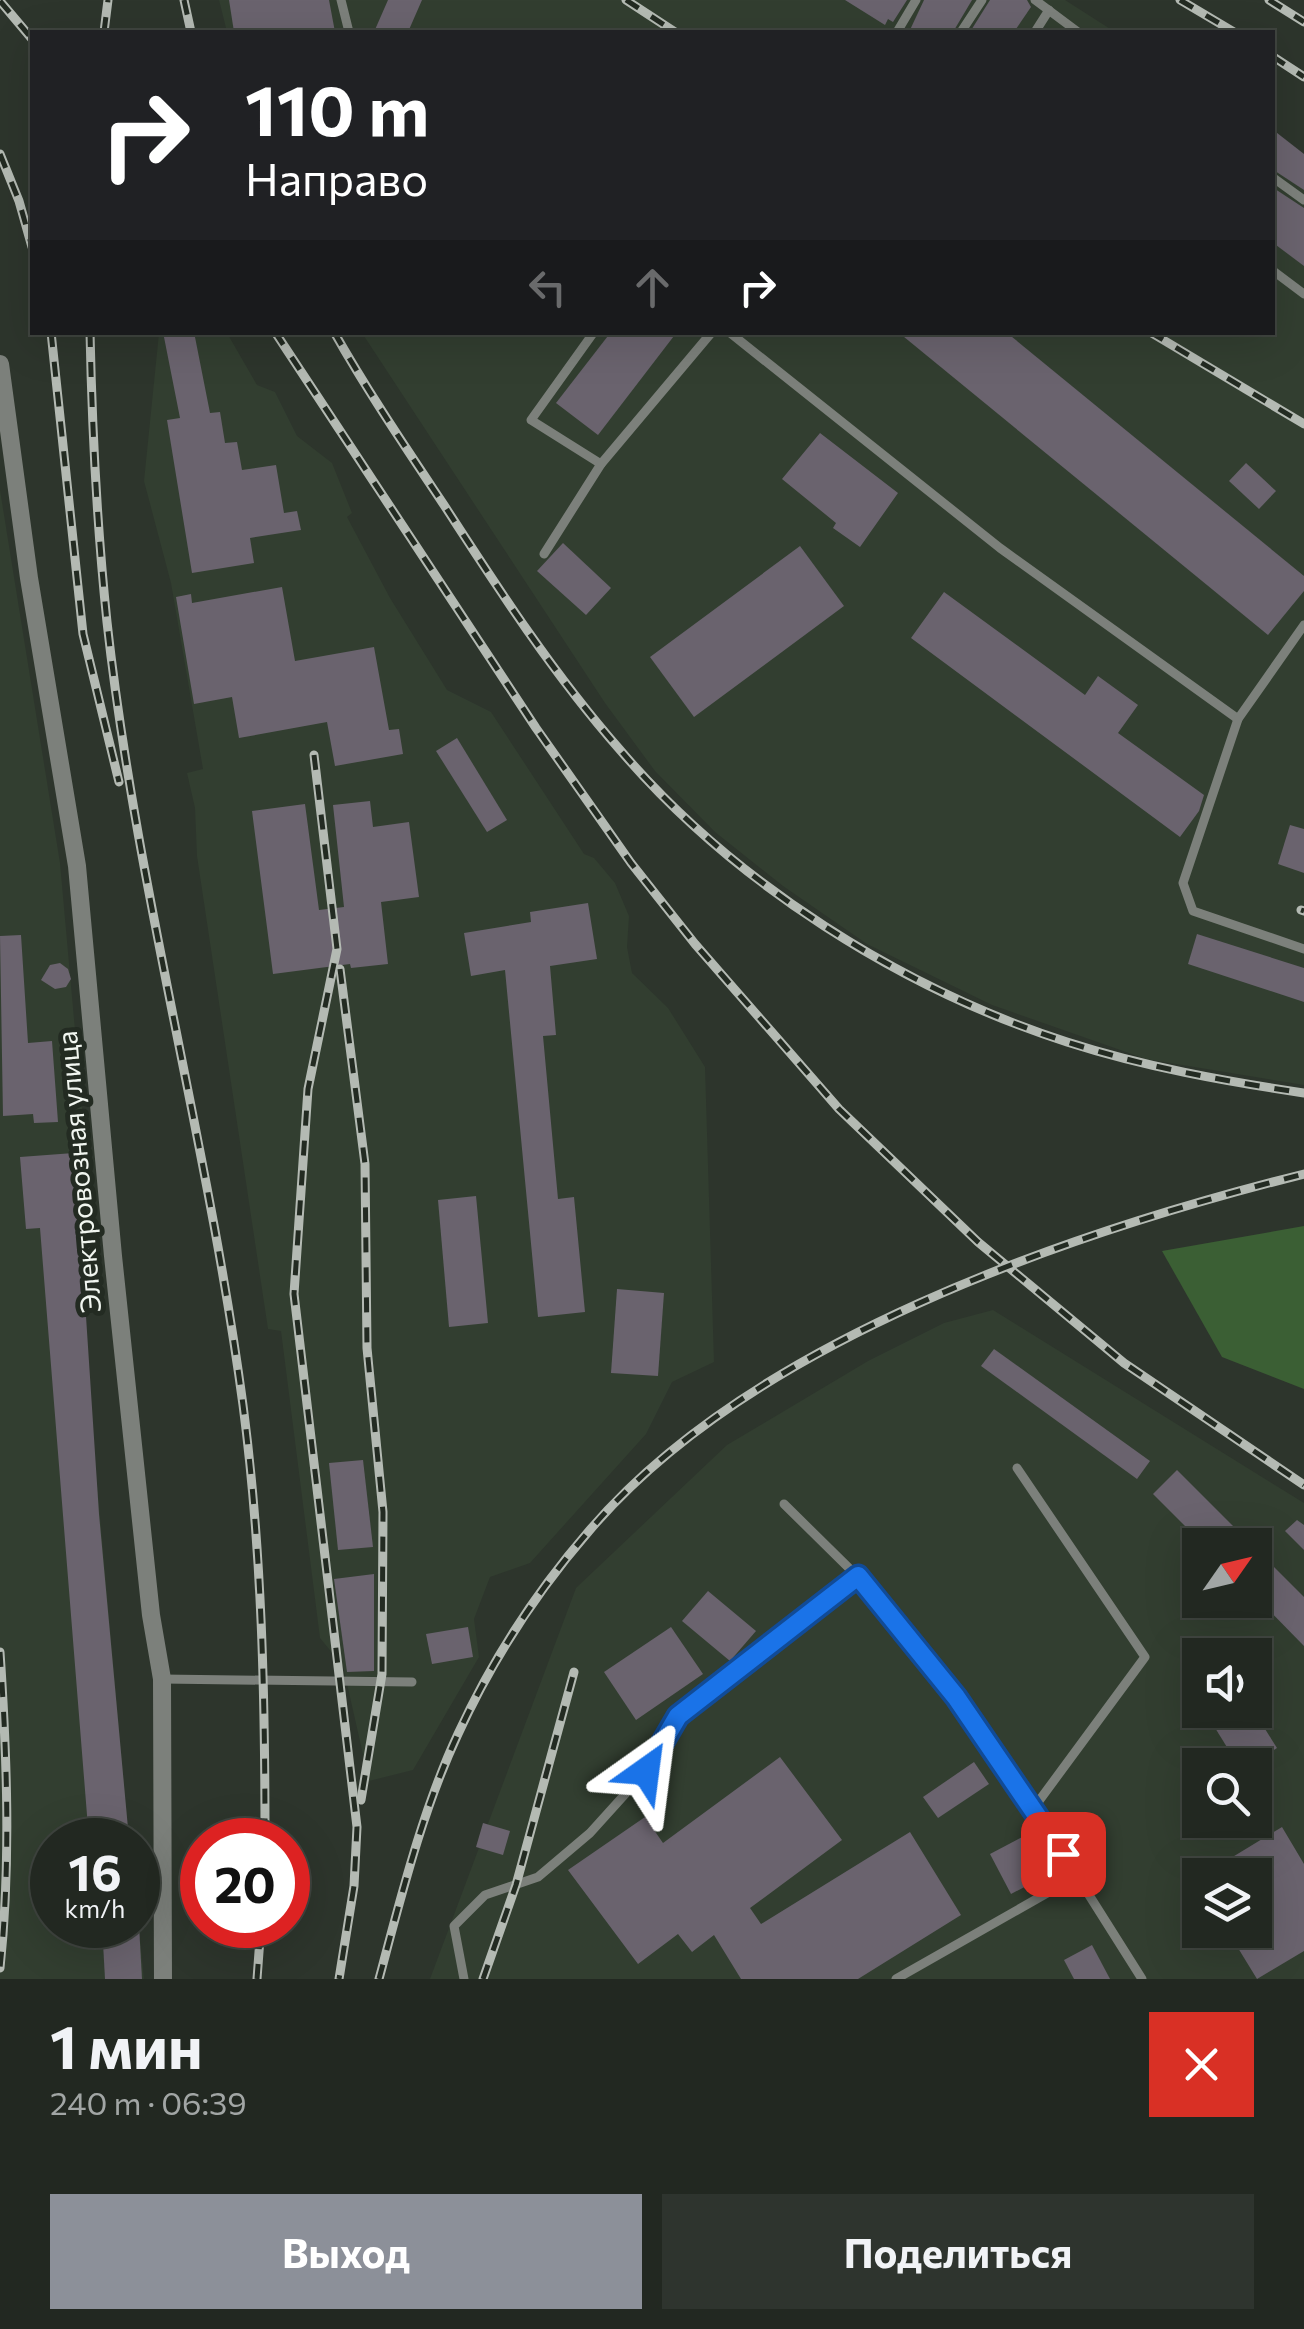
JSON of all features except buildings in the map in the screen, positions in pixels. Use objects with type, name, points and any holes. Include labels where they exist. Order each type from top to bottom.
[{"type":"street","name":"Электровозная улица","points":[[0,364],[28,578],[77,866],[113,1256],[151,1615],[162,1679],[163,1979]]},
{"type":"lane","points":[[341,0],[348,30]]},
{"type":"lane","points":[[898,30],[916,0]]},
{"type":"lane","points":[[962,30],[982,0]]},
{"type":"lane","points":[[1035,0],[1075,30]]},
{"type":"lane","points":[[1036,30],[1048,10]]},
{"type":"lane","points":[[1275,178],[1304,200]]},
{"type":"lane","points":[[1275,272],[1304,294]]},
{"type":"lane","points":[[592,335],[531,420],[601,464]]},
{"type":"lane","points":[[544,554],[601,464],[709,335]]},
{"type":"lane","points":[[733,335],[1000,548],[1238,719]]},
{"type":"lane","points":[[1304,625],[1238,719],[1183,884],[1193,910],[1304,949]]},
{"type":"lane","points":[[1017,1468],[1146,1657],[1034,1809]]},
{"type":"lane","points":[[784,1504],[858,1576],[956,1697],[1034,1809],[1142,1979]]},
{"type":"lane","points":[[464,1979],[454,1926],[485,1895],[538,1877],[590,1833],[646,1771],[678,1716],[858,1576]]},
{"type":"lane","points":[[162,1679],[412,1682]]},
{"type":"lane","points":[[896,1979],[1078,1876]]},
{"type":"shaded area","points":[[219,0],[1065,0],[1112,30],[226,30]]},
{"type":"shaded area","points":[[1275,138],[1304,160],[1304,1085],[1146,1059],[992,1005],[867,944],[783,886],[715,832],[655,771],[605,703],[363,335],[1275,335]]},
{"type":"shaded area","points":[[159,335],[228,335],[257,385],[275,392],[297,436],[332,463],[352,513],[347,517],[390,598],[447,690],[491,712],[584,854],[594,858],[615,883],[629,916],[627,947],[632,973],[668,1008],[705,1067],[714,1362],[672,1382],[646,1434],[530,1563],[490,1577],[474,1619],[479,1657],[413,1770],[369,1781],[343,1666],[320,1638],[281,1331],[268,1329],[197,856],[195,808],[187,773],[203,769],[171,583],[144,481]]},
{"type":"shaded area","points":[[0,490],[60,863],[98,1286],[80,1294],[127,1818],[30,1818],[30,1948],[141,1948],[144,1979],[0,1979]]},
{"type":"shaded area","points":[[993,1310],[1304,1503],[1304,1979],[430,1979],[576,1588],[727,1445],[868,1361],[944,1323]]},
{"type":"green space","points":[[1304,1226],[1304,1389],[1222,1357],[1162,1251]]},
{"type":"railway","points":[[104,30],[108,0]]},
{"type":"railway","points":[[184,0],[191,30]]},
{"type":"railway","points":[[626,0],[672,30]]},
{"type":"railway","points":[[1180,0],[1231,30]]},
{"type":"railway","points":[[1269,0],[1304,22]]},
{"type":"railway","points":[[0,1],[30,37]]},
{"type":"railway","points":[[1275,58],[1304,77]]},
{"type":"railway","points":[[0,154],[30,240]]},
{"type":"railway","points":[[51,335],[83,634],[119,782]]},
{"type":"railway","points":[[90,335],[100,550],[120,721],[211,1209],[243,1405],[261,1622],[265,1818]]},
{"type":"railway","points":[[277,335],[536,728],[631,863],[695,944],[839,1109],[978,1242],[1124,1363],[1304,1485]]},
{"type":"railway","points":[[336,335],[485,569],[573,692],[666,799],[768,887],[883,961],[1005,1020],[1126,1059],[1304,1093]]},
{"type":"railway","points":[[1155,335],[1304,424]]},
{"type":"railway","points":[[314,755],[337,949],[308,1089],[294,1294],[357,1827],[354,1886],[339,1979]]},
{"type":"railway","points":[[340,969],[365,1164],[367,1348],[383,1512],[382,1674],[361,1800]]},
{"type":"railway","points":[[379,1979],[434,1793],[485,1680],[551,1578],[589,1531],[656,1464],[736,1403],[824,1350],[919,1303],[1116,1228],[1304,1174]]},
{"type":"railway","points":[[0,1652],[7,1810],[0,1968]]},
{"type":"railway","points":[[483,1979],[516,1885],[574,1672]]},
{"type":"railway","points":[[257,1979],[259,1948]]},
{"type":"route","points":[[646,1771],[678,1716],[858,1576],[956,1697],[1063,1854]]}]
